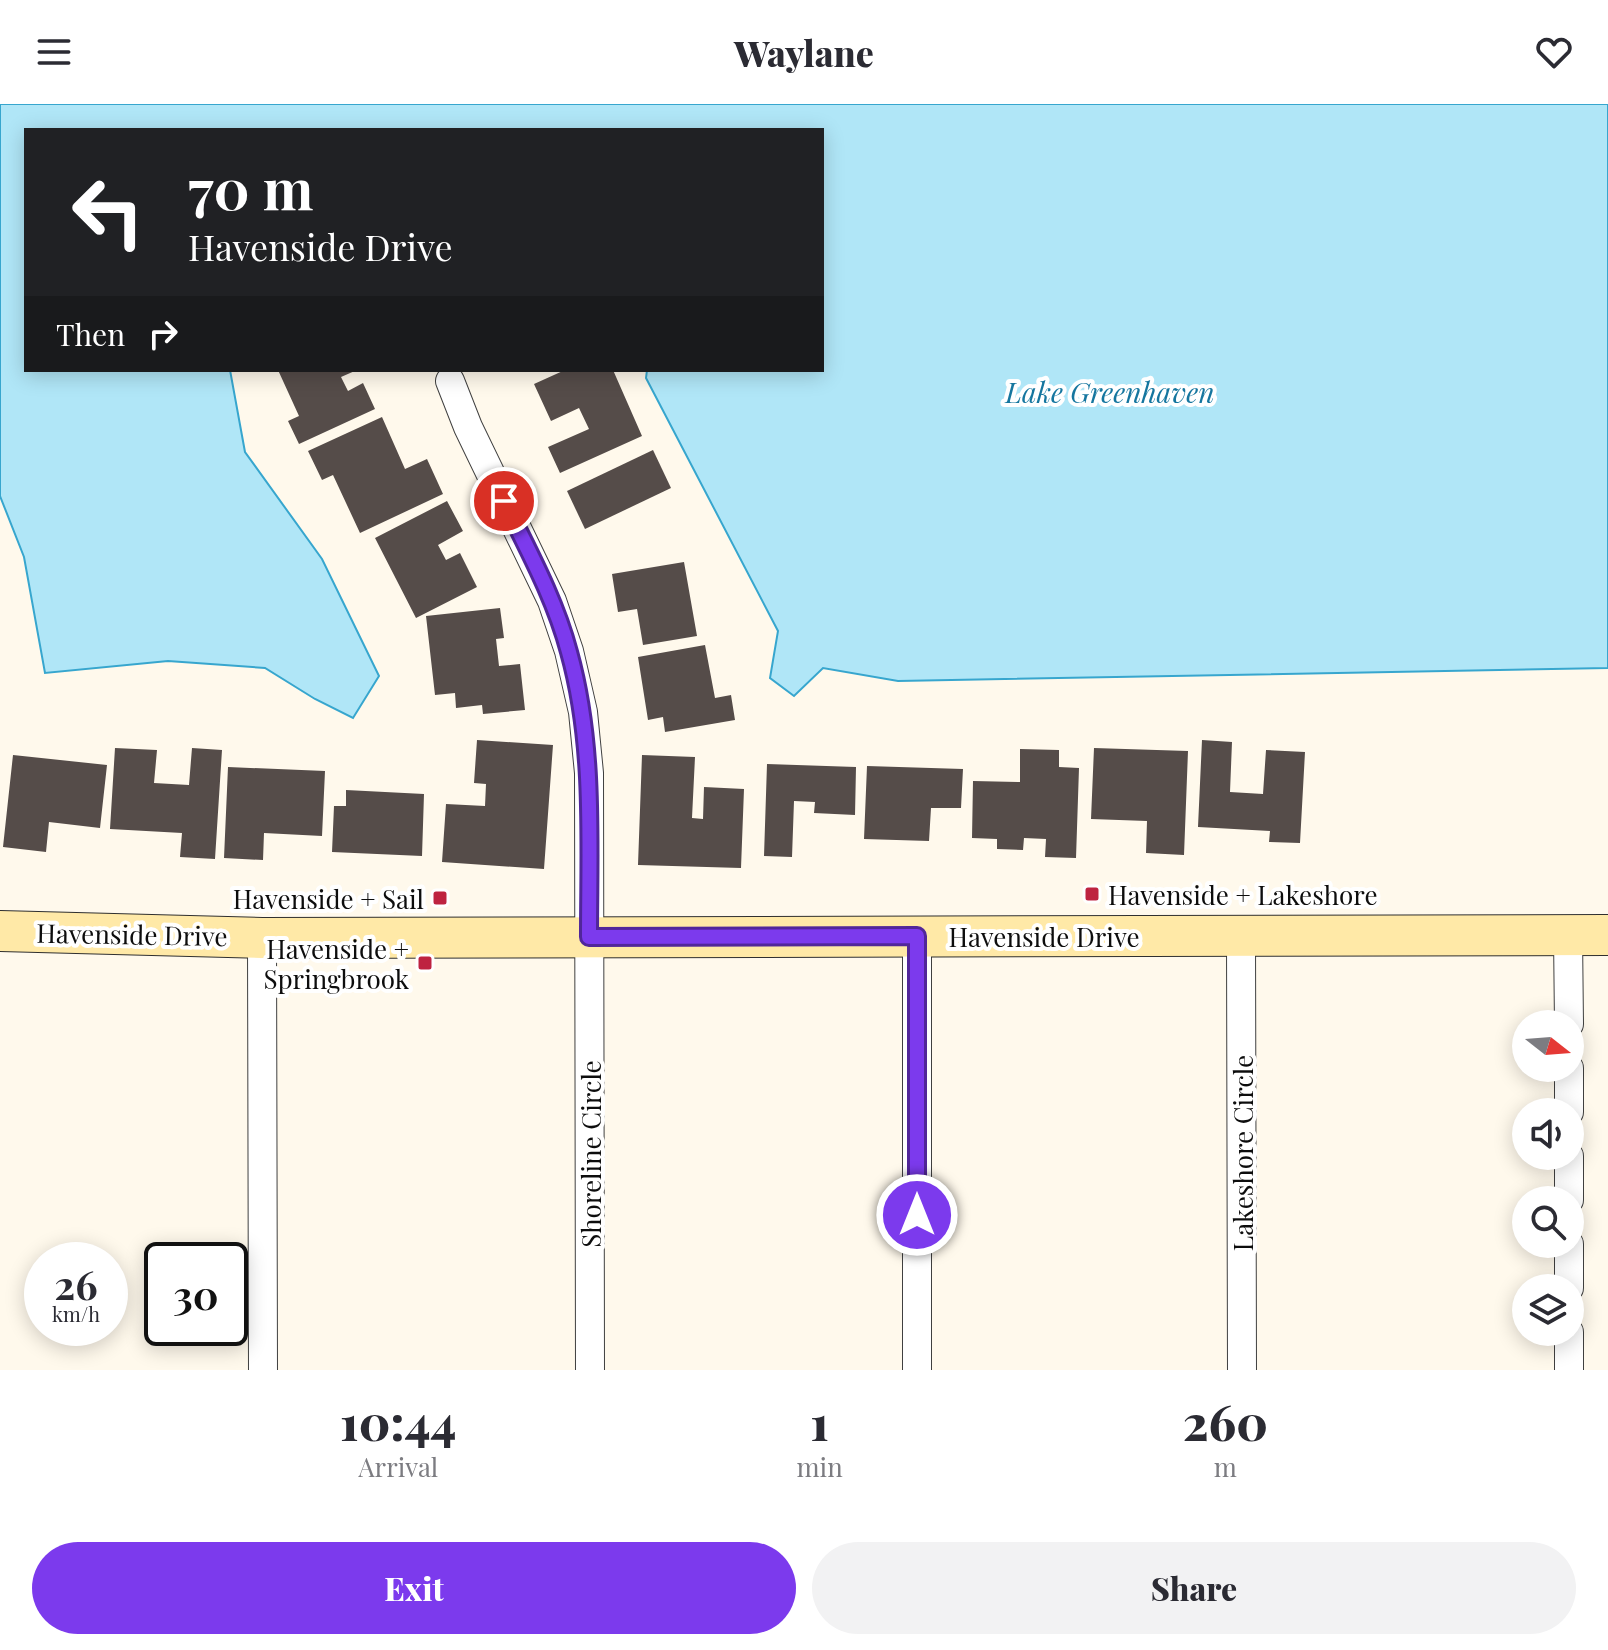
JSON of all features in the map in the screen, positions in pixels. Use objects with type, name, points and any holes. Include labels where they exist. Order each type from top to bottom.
[{"type":"street","name":"Shoreline Circle","points":[[450,381],[468,427],[552,601],[569,651],[583,712],[589,773],[590,1370]]},
{"type":"street","name":"Havenside Drive","points":[[0,931],[262,938],[1608,935]]},
{"type":"street","points":[[1568,935],[1569,1010]]},
{"type":"street","points":[[917,936],[917,1370]]},
{"type":"street","name":"Lakeshore Circle","points":[[1241,936],[1242,1370]]},
{"type":"street","points":[[262,938],[263,1370]]},
{"type":"street","points":[[1569,1346],[1569,1370]]},
{"type":"water","name":"Lake Greenhaven","points":[[0,104],[1608,104],[1608,668],[898,681],[823,668],[794,696],[770,678],[778,631],[646,378],[647,372],[824,372],[824,128],[24,128],[24,372],[230,372],[245,452],[322,559],[379,676],[353,718],[265,668],[168,661],[45,673],[24,557],[0,496]]},
{"type":"building","points":[[279,372],[352,372],[341,377],[348,391],[363,383],[375,409],[299,444],[288,421],[299,416]]},
{"type":"building","points":[[561,372],[614,372],[642,436],[560,473],[548,447],[589,429],[579,408],[551,421],[534,384]]},
{"type":"building","points":[[382,417],[405,469],[427,459],[443,494],[360,533],[333,475],[322,480],[308,451]]},
{"type":"building","points":[[653,450],[671,488],[585,529],[567,491]]},
{"type":"building","points":[[447,501],[463,531],[438,545],[446,560],[460,553],[477,587],[416,618],[375,538]]},
{"type":"building","points":[[684,562],[697,636],[643,645],[637,609],[618,612],[612,574]]},
{"type":"building","points":[[500,608],[504,638],[496,639],[499,666],[520,664],[525,710],[483,714],[482,705],[456,708],[455,693],[435,695],[426,616]]},
{"type":"building","points":[[705,645],[715,698],[731,695],[735,720],[665,732],[663,717],[648,720],[638,657]]},
{"type":"building","points":[[477,740],[553,745],[544,869],[442,862],[446,804],[485,806],[486,784],[474,783]]},
{"type":"building","points":[[1202,740],[1232,742],[1230,792],[1263,794],[1266,750],[1305,752],[1300,843],[1269,842],[1270,831],[1198,827]]},
{"type":"building","points":[[115,748],[157,750],[154,783],[189,785],[192,748],[222,750],[215,859],[180,857],[182,833],[110,829]]},
{"type":"building","points":[[1094,748],[1188,751],[1184,855],[1146,853],[1147,821],[1091,819]]},
{"type":"building","points":[[1020,749],[1059,750],[1059,767],[1079,768],[1076,858],[1045,857],[1046,839],[1024,838],[1023,850],[997,849],[997,839],[972,838],[973,781],[1020,782]]},
{"type":"building","points":[[13,755],[107,765],[100,828],[49,822],[46,852],[3,847]]},
{"type":"building","points":[[642,755],[695,757],[692,818],[703,819],[704,787],[744,789],[741,868],[638,865]]},
{"type":"building","points":[[767,764],[856,767],[855,815],[814,813],[815,802],[794,801],[792,857],[764,856]]},
{"type":"building","points":[[867,766],[963,769],[961,808],[931,808],[929,841],[864,839]]},
{"type":"building","points":[[228,767],[325,771],[322,836],[264,833],[263,860],[224,858]]},
{"type":"building","points":[[346,790],[424,794],[422,856],[332,852],[334,806],[346,806]]},
{"type":"place","name":"Havenside + Lakeshore","points":[[1092,894]]},
{"type":"place","name":"Havenside + Sail","points":[[440,898]]},
{"type":"place","name":"Havenside + Springbrook","points":[[425,963]]},
{"type":"route","points":[[504,501],[552,601],[569,651],[583,712],[589,773],[589,937],[917,936],[917,1215]]}]
